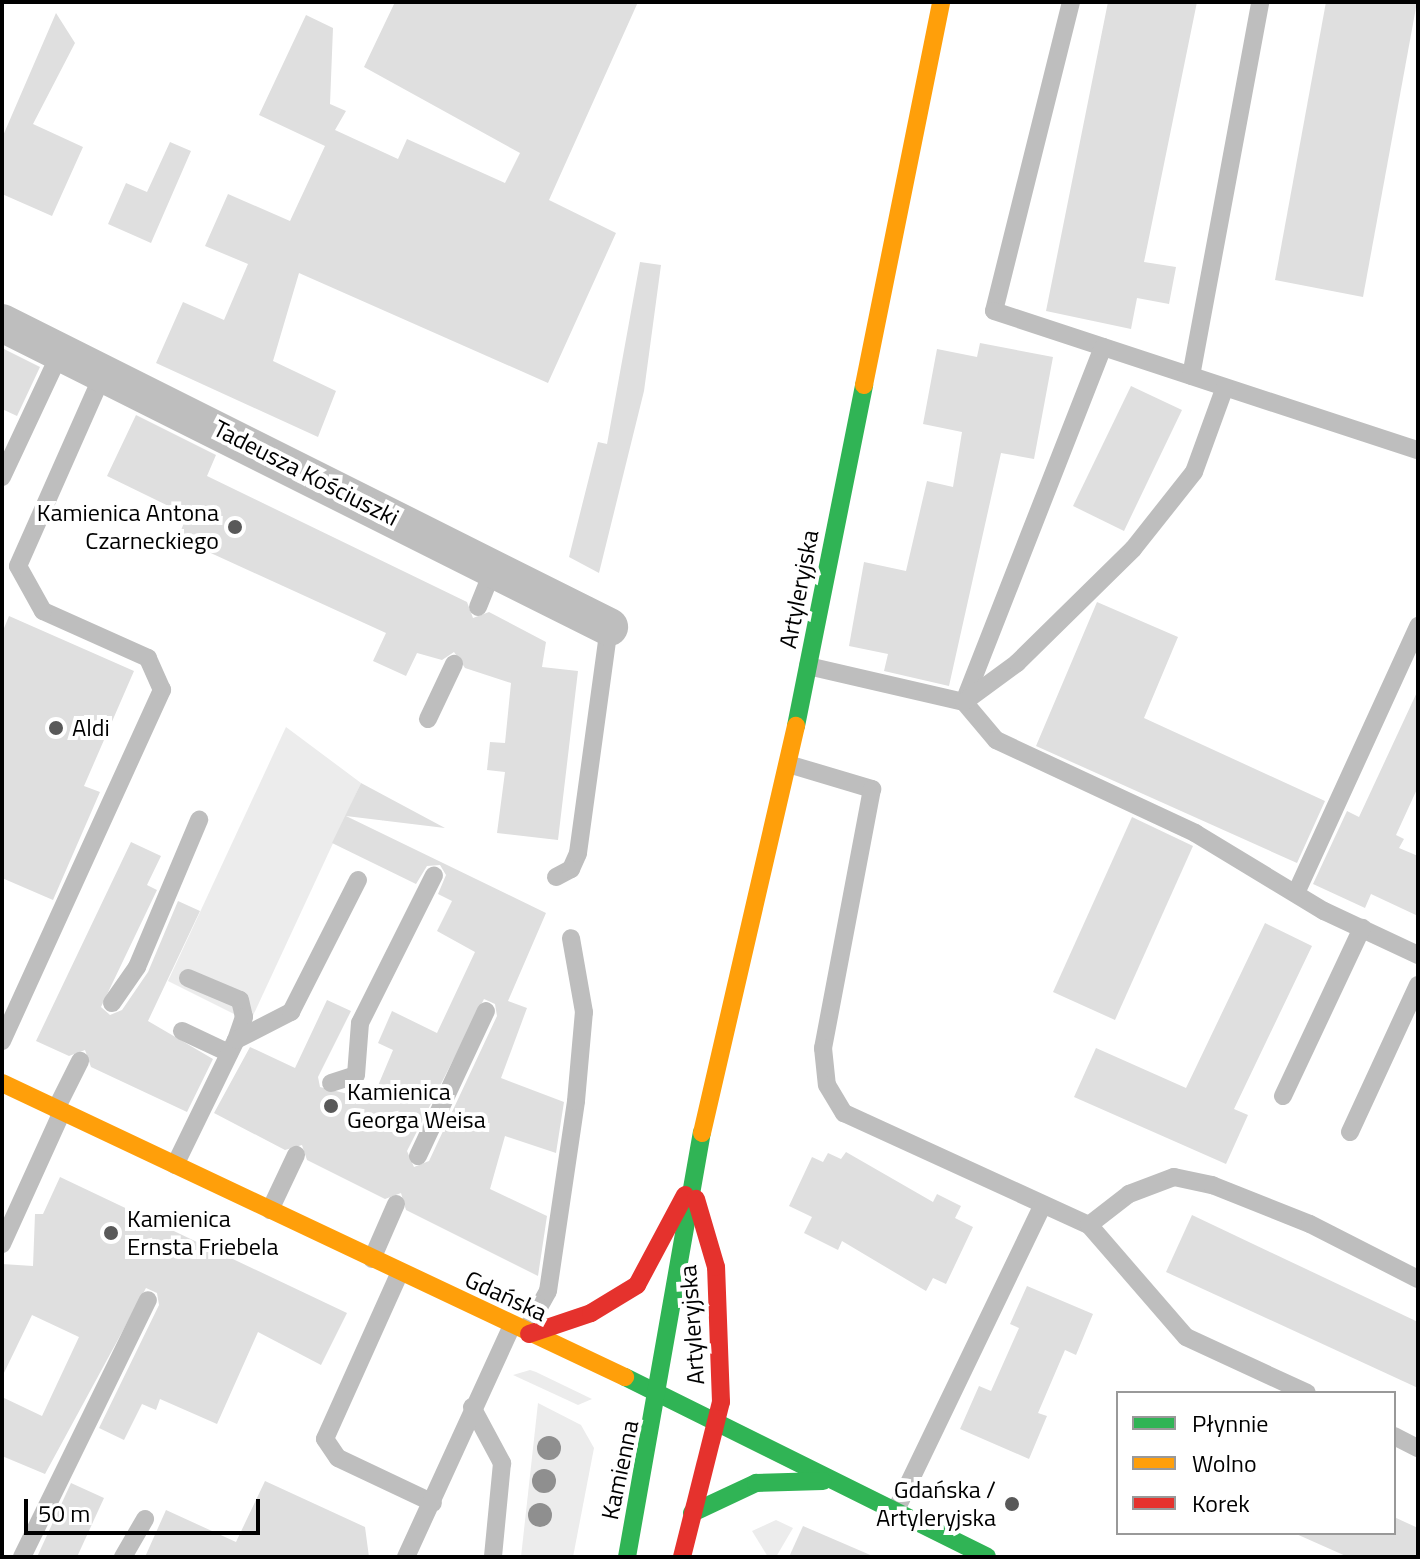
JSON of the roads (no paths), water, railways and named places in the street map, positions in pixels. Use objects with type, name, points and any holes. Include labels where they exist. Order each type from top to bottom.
[{"type":"main road","name":"Artyleryjska","points":[[661,1393],[692,1182],[719,1036],[788,764],[941,2]]},
{"type":"main road","name":"Gdańska","points":[[2,1083],[661,1393],[987,1557]]},
{"type":"main road","name":"Artyleryjska","points":[[692,1182],[716,1267],[722,1350],[717,1420]]},
{"type":"main road","points":[[522,1330],[591,1313],[637,1285],[692,1182]]},
{"type":"main road","name":"Kamienna","points":[[627,1557],[661,1393]]},
{"type":"main road","points":[[682,1557],[717,1420]]},
{"type":"main road","points":[[692,1513],[756,1483],[829,1480]]},
{"type":"street","name":"Tadeusza Kościuszki","points":[[2,323],[609,627]]},
{"type":"lane","points":[[1071,2],[994,311],[1418,450]]},
{"type":"lane","points":[[1191,376],[1260,2]]},
{"type":"lane","points":[[964,702],[1103,347]]},
{"type":"lane","points":[[2,477],[61,351]]},
{"type":"lane","points":[[2,1041],[162,690],[148,658],[43,611],[18,566],[104,372]]},
{"type":"lane","points":[[964,702],[1017,663],[1133,549],[1194,472],[1225,387]]},
{"type":"lane","points":[[478,607],[493,570]]},
{"type":"lane","points":[[1296,893],[1418,626]]},
{"type":"lane","points":[[556,877],[571,869],[578,853],[609,627]]},
{"type":"lane","points":[[428,719],[454,664]]},
{"type":"lane","points":[[808,666],[964,702],[996,740],[1195,833],[1296,893],[1418,955]]},
{"type":"lane","points":[[788,764],[872,789],[823,1048],[827,1085],[844,1113],[1089,1225],[1186,1337],[1303,1391]]},
{"type":"lane","points":[[112,1003],[137,967],[199,820]]},
{"type":"lane","points":[[331,1083],[356,1075],[360,1023],[434,875]]},
{"type":"lane","points":[[182,1031],[233,1046],[291,1012],[358,880]]},
{"type":"lane","points":[[1283,1096],[1362,928]]},
{"type":"lane","points":[[406,1557],[433,1503],[472,1407],[548,1291],[576,1101],[584,1012],[571,938]]},
{"type":"lane","points":[[175,1165],[244,1017],[240,1000],[188,978]]},
{"type":"lane","points":[[1350,1132],[1418,985]]},
{"type":"lane","points":[[418,1156],[486,1011]]},
{"type":"lane","points":[[2,1244],[80,1061]]},
{"type":"lane","points":[[270,1210],[296,1155]]},
{"type":"lane","points":[[1089,1225],[1129,1194],[1174,1177],[1310,1224],[1418,1279]]},
{"type":"lane","points":[[372,1259],[396,1204]]},
{"type":"lane","points":[[895,1512],[1043,1205]]},
{"type":"lane","points":[[400,1272],[325,1439],[338,1458],[433,1503]]},
{"type":"lane","points":[[22,1557],[148,1300]]},
{"type":"lane","points":[[472,1407],[502,1463],[493,1557]]},
{"type":"lane","points":[[1396,1437],[1418,1448]]},
{"type":"lane","points":[[123,1557],[145,1519]]},
{"type":"place","name":"Kamienica Antona Czarneckiego","points":[[235,527]]},
{"type":"place","name":"Aldi","points":[[56,728]]},
{"type":"place","name":"Kamienica Georga Weisa","points":[[331,1106]]},
{"type":"place","name":"Kamienica Ernsta Friebela","points":[[111,1233]]},
{"type":"place","name":"Gdańska / Artyleryjska","points":[[1012,1504]]}]
